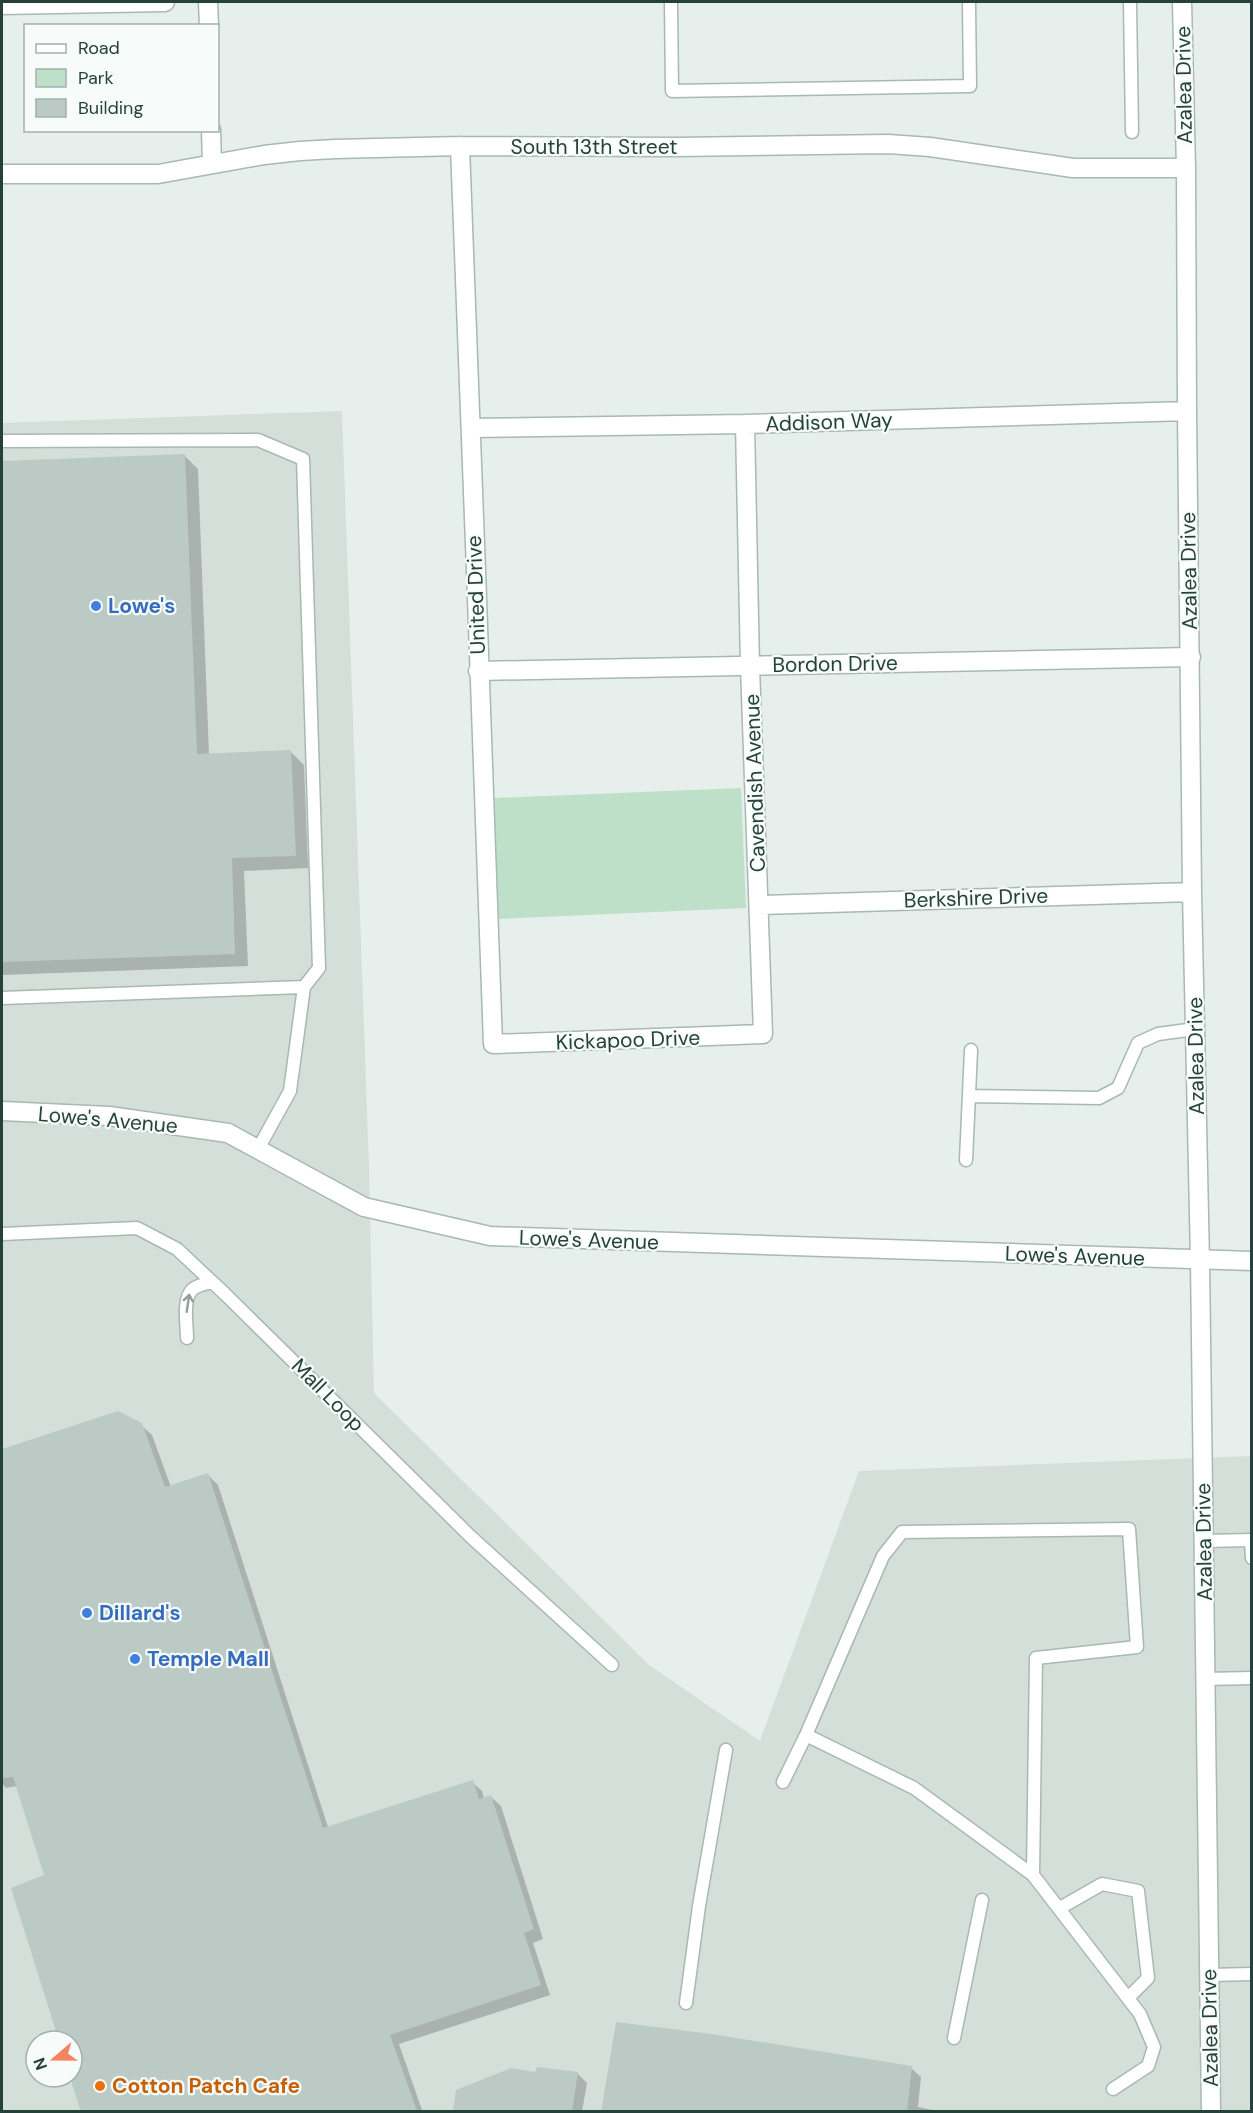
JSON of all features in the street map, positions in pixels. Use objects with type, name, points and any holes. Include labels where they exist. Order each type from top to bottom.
[{"type":"street","points":[[2,5],[165,2]]},
{"type":"street","points":[[208,2],[209,24]]},
{"type":"street","name":"Azalea Drive","points":[[1182,2],[1186,168],[1186,411],[1191,657],[1192,892],[1200,1261],[1211,2112]]},
{"type":"street","points":[[211,132],[212,164]]},
{"type":"street","name":"South 13th Street","points":[[2,174],[158,174],[264,155],[335,148],[460,146],[676,147],[888,144],[930,147],[1073,168],[1186,168]]},
{"type":"street","name":"United Drive","points":[[460,146],[493,1044]]},
{"type":"street","name":"Addison Way","points":[[472,428],[745,424],[1186,411]]},
{"type":"street","name":"Cavendish Avenue","points":[[745,424],[750,666],[763,1034]]},
{"type":"street","name":"Bordon Drive","points":[[478,671],[1191,657]]},
{"type":"street","name":"Berkshire Drive","points":[[759,905],[1192,892]]},
{"type":"street","name":"Kickapoo Drive","points":[[493,1044],[763,1034]]},
{"type":"street","name":"Lowe's Avenue","points":[[2,1111],[109,1116],[228,1133],[364,1207],[490,1236],[1251,1261]]},
{"type":"lane","points":[[671,2],[672,91],[970,86],[969,2]]},
{"type":"lane","points":[[1130,2],[1132,132]]},
{"type":"lane","points":[[2,441],[258,440],[303,459],[319,968],[304,987],[290,1091],[258,1149]]},
{"type":"lane","points":[[2,998],[304,987]]},
{"type":"lane","points":[[970,1096],[1099,1098],[1118,1088],[1138,1043],[1158,1034],[1196,1029]]},
{"type":"lane","points":[[966,1161],[971,1050]]},
{"type":"lane","name":"Mall Loop","points":[[2,1234],[137,1228],[177,1249],[471,1537],[612,1665]]},
{"type":"lane","points":[[187,1338],[187,1299],[196,1287],[212,1282]]},
{"type":"lane","points":[[783,1782],[806,1736],[883,1556],[902,1532],[1129,1529],[1137,1647],[1036,1658],[1033,1875]]},
{"type":"lane","points":[[1204,1541],[1251,1540],[1251,1558]]},
{"type":"lane","points":[[1206,1679],[1251,1678]]},
{"type":"lane","points":[[806,1736],[914,1788],[1033,1875],[1140,2014],[1154,2047],[1148,2066],[1113,2090]]},
{"type":"lane","points":[[686,2003],[699,1906],[726,1750]]},
{"type":"lane","points":[[1060,1908],[1102,1884],[1138,1891],[1148,1978],[1128,1998]]},
{"type":"lane","points":[[954,2038],[982,1900]]},
{"type":"lane","points":[[1209,1975],[1251,1974]]},
{"type":"shaded area","points":[[342,411],[369,1167],[374,1393],[649,1665],[760,1741],[859,1471],[1251,1456],[1251,2111],[2,2111],[2,423]]},
{"type":"green space","points":[[741,788],[746,908],[499,919],[494,798]]},
{"type":"building","name":"Lowe's","points":[[185,454],[197,754],[291,750],[296,856],[232,858],[235,954],[2,962],[2,461]]},
{"type":"building","name":"Temple Mall","points":[[118,1411],[142,1423],[165,1487],[208,1473],[323,1828],[473,1780],[479,1799],[491,1795],[534,1929],[524,1933],[541,1985],[390,2035],[417,2111],[81,2112],[74,2089],[84,2089],[84,2029],[55,2029],[11,1888],[44,1875],[13,1777],[2,1778],[2,1449]]},
{"type":"building","points":[[616,2022],[711,2034],[912,2066],[907,2112],[601,2112]]},
{"type":"building","points":[[537,2067],[578,2072],[572,2112],[453,2112],[456,2090],[511,2068],[535,2072]]},
{"type":"place","name":"Lowe's","points":[[96,606]]},
{"type":"place","name":"Dillard's","points":[[87,1613]]},
{"type":"place","name":"Temple Mall","points":[[135,1659]]},
{"type":"place","name":"Cotton Patch Cafe","points":[[100,2086]]}]
